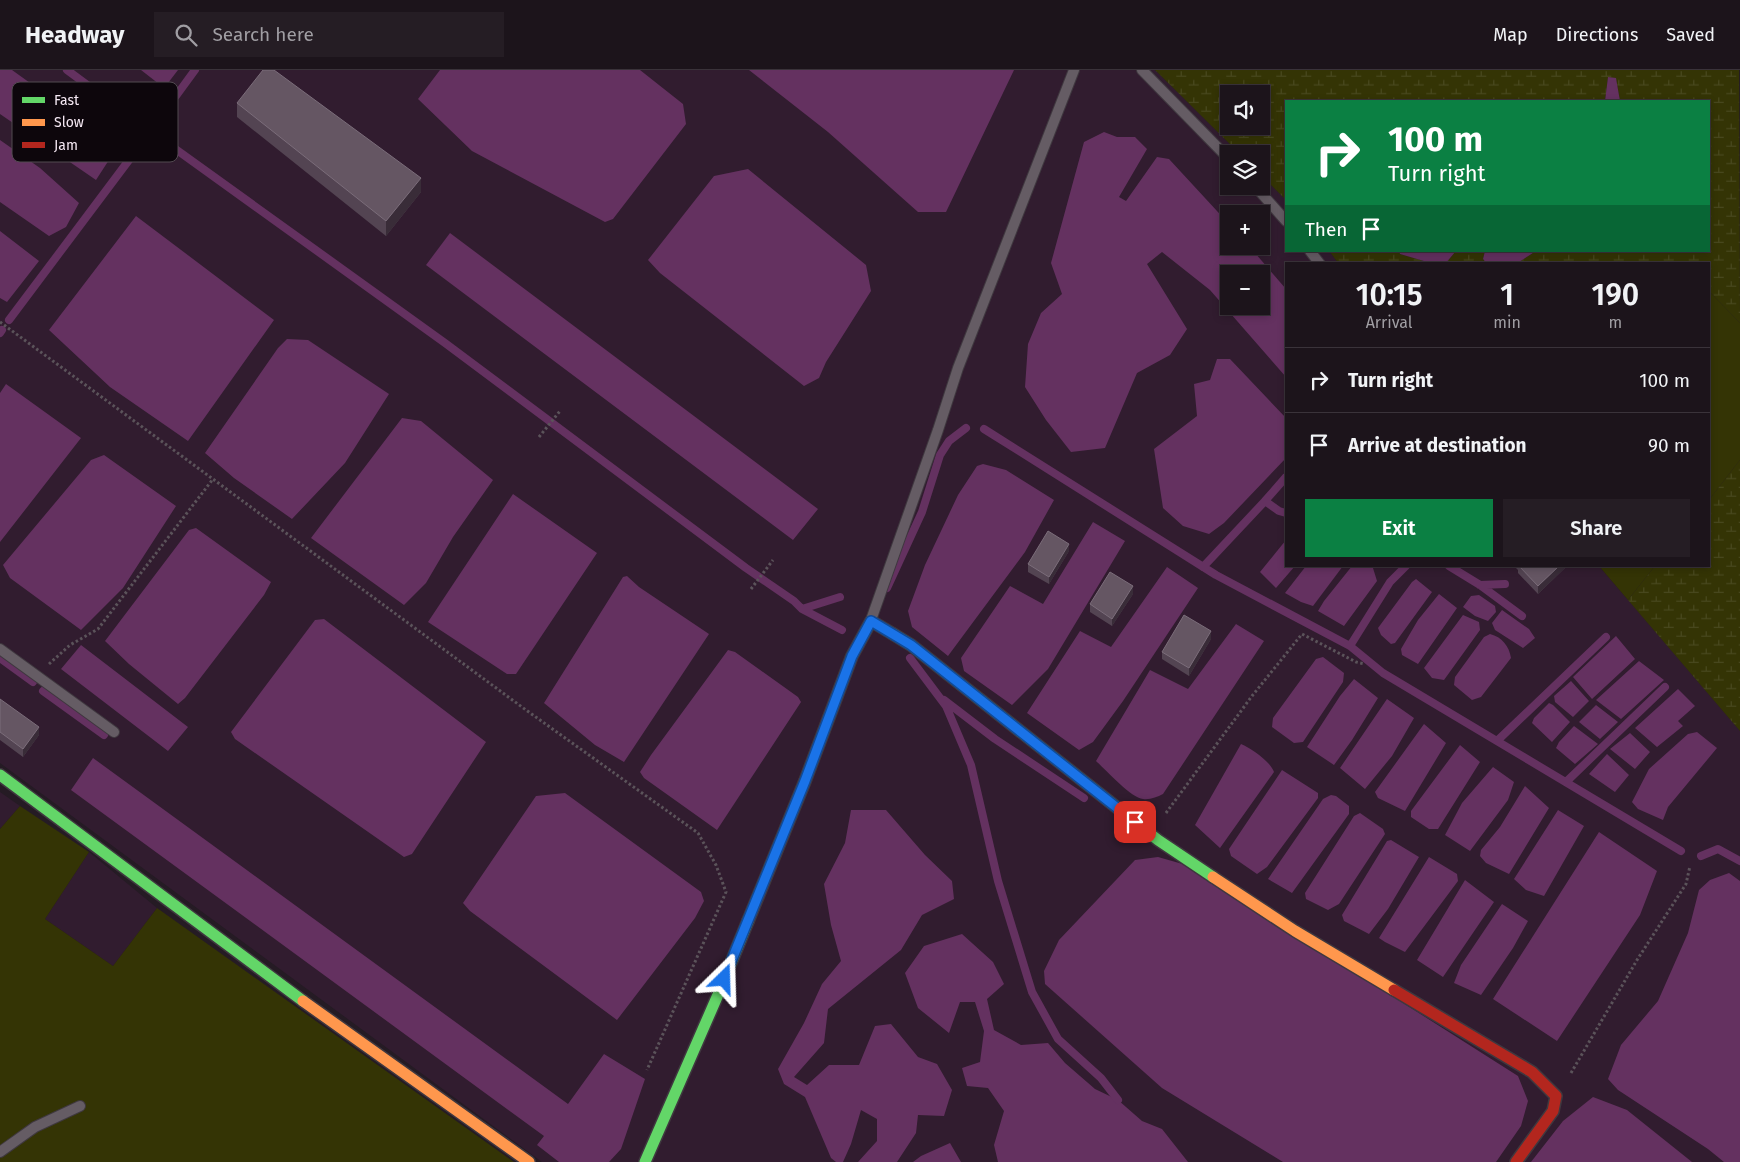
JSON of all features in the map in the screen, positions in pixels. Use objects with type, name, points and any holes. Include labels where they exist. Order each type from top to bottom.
[{"type":"street","points":[[645,1162],[720,988],[805,781],[852,656],[871,621],[911,645],[1150,834],[1295,931],[1532,1072],[1556,1096],[1552,1111],[1516,1162]]},
{"type":"street","points":[[0,775],[253,965],[529,1162]]},
{"type":"lane","points":[[871,621],[958,368],[1074,70]]},
{"type":"lane","points":[[1142,70],[1220,150]]},
{"type":"lane","points":[[1264,195],[1285,220]]},
{"type":"lane","points":[[1311,252],[1318,262]]},
{"type":"lane","points":[[0,649],[114,732]]},
{"type":"lane","points":[[0,1152],[35,1127],[80,1106]]},
{"type":"path","points":[[0,322],[526,710],[698,833],[716,864],[726,892],[647,1070]]},
{"type":"path","points":[[539,437],[560,411]]},
{"type":"path","points":[[47,666],[70,645],[98,629],[213,479]]},
{"type":"path","points":[[751,589],[773,560]]},
{"type":"path","points":[[1150,834],[1252,696],[1302,634],[1356,662],[1364,664]]},
{"type":"path","points":[[1556,1096],[1637,960],[1686,884],[1690,866]]},
{"type":"shaded area","points":[[0,70],[1155,70],[1231,145],[1220,145],[1220,195],[1270,195],[1270,184],[1285,199],[1285,252],[1330,252],[1337,262],[1285,262],[1285,567],[1600,567],[1740,731],[1740,1162],[542,1162],[0,763]]},
{"type":"shaded area","points":[[0,70],[12,70],[29,82],[12,82],[12,122],[0,114]]},
{"type":"shaded area","points":[[141,70],[178,70],[169,82],[156,82]]},
{"type":"shaded area","points":[[440,70],[640,70],[683,104],[686,124],[613,219],[605,222],[472,151],[418,99]]},
{"type":"shaded area","points":[[749,70],[1014,70],[946,212],[918,212],[828,132]]},
{"type":"shaded area","points":[[1608,77],[1616,78],[1620,100],[1605,100]]},
{"type":"shaded area","points":[[1104,132],[1117,137],[1135,137],[1147,149],[1119,197],[1126,201],[1157,157],[1169,159],[1220,214],[1220,255],[1257,255],[1265,265],[1220,265],[1220,301],[1210,290],[1162,252],[1147,264],[1187,329],[1170,355],[1137,373],[1105,448],[1071,452],[1046,420],[1025,387],[1028,344],[1041,313],[1062,294],[1051,263],[1084,142]]},
{"type":"shaded area","points":[[0,140],[12,148],[12,162],[31,162],[79,203],[66,227],[49,236],[0,202]]},
{"type":"shaded area","points":[[70,162],[108,162],[96,180]]},
{"type":"shaded area","points":[[748,169],[866,265],[871,291],[826,362],[819,378],[804,386],[660,273],[648,260],[714,176]]},
{"type":"shaded area","points":[[136,216],[274,320],[188,441],[110,387],[49,330]]},
{"type":"shaded area","points":[[0,231],[39,261],[7,302],[0,298]]},
{"type":"shaded area","points":[[450,233],[818,509],[793,540],[426,265]]},
{"type":"shaded area","points":[[1399,252],[1455,252],[1447,262],[1427,262],[1400,254]]},
{"type":"shaded area","points":[[1485,252],[1534,252],[1519,262],[1485,262],[1483,259]]},
{"type":"shaded area","points":[[1270,270],[1285,288],[1285,376],[1232,315],[1270,315]]},
{"type":"shaded area","points":[[287,339],[308,340],[389,394],[345,463],[292,519],[234,478],[205,453],[278,348]]},
{"type":"shaded area","points":[[1217,359],[1230,359],[1285,417],[1285,459],[1224,523],[1209,534],[1183,526],[1163,508],[1154,449],[1197,416],[1194,384],[1210,380]]},
{"type":"shaded area","points":[[6,384],[81,438],[0,542],[0,393]]},
{"type":"shaded area","points":[[402,418],[421,421],[493,480],[453,537],[426,583],[404,605],[311,538]]},
{"type":"shaded area","points":[[104,455],[176,506],[123,588],[81,630],[10,578],[3,565],[91,460]]},
{"type":"shaded area","points":[[983,464],[1006,470],[1054,500],[1025,552],[948,656],[912,627],[908,611],[925,565],[958,495],[977,466]]},
{"type":"shaded area","points":[[513,494],[597,553],[516,674],[507,674],[428,622]]},
{"type":"shaded area","points":[[1093,522],[1125,541],[1048,669],[1012,705],[964,671],[961,658],[1010,586],[1043,604]]},
{"type":"shaded area","points":[[196,528],[271,582],[264,595],[185,698],[178,704],[129,664],[105,641],[189,530]]},
{"type":"shaded area","points":[[1285,541],[1285,567],[1294,567],[1276,588],[1260,572]]},
{"type":"shaded area","points":[[1167,567],[1198,588],[1123,701],[1093,742],[1079,750],[1027,713],[1080,631],[1111,647]]},
{"type":"shaded area","points":[[1305,567],[1342,567],[1313,606],[1285,593]]},
{"type":"shaded area","points":[[1351,567],[1373,568],[1377,581],[1344,626],[1318,611]]},
{"type":"shaded area","points":[[627,576],[639,587],[709,634],[624,762],[595,745],[544,703],[623,577]]},
{"type":"shaded area","points":[[1416,579],[1432,592],[1395,643],[1391,644],[1381,635],[1378,628]]},
{"type":"shaded area","points":[[1439,594],[1457,608],[1418,664],[1402,655],[1401,649],[1418,620]]},
{"type":"shaded area","points":[[1479,595],[1495,606],[1496,612],[1488,621],[1475,616],[1463,607],[1471,596]]},
{"type":"shaded area","points":[[1502,610],[1529,629],[1535,638],[1523,648],[1495,630],[1492,623]]},
{"type":"shaded area","points":[[1463,615],[1479,622],[1480,630],[1444,680],[1432,678],[1424,668]]},
{"type":"shaded area","points":[[324,619],[486,742],[412,854],[404,857],[235,739],[231,732],[315,620]]},
{"type":"shaded area","points":[[1236,624],[1264,641],[1163,794],[1143,799],[1132,794],[1096,761],[1150,670],[1188,689]]},
{"type":"shaded area","points":[[1490,634],[1498,637],[1504,643],[1509,650],[1511,658],[1481,697],[1472,700],[1454,685],[1455,677],[1484,637]]},
{"type":"shaded area","points":[[1616,636],[1635,659],[1592,699],[1573,677]]},
{"type":"shaded area","points":[[81,645],[188,727],[168,751],[61,669]]},
{"type":"shaded area","points":[[728,650],[735,652],[798,697],[801,702],[717,830],[644,778],[640,772]]},
{"type":"shaded area","points":[[1323,657],[1344,673],[1343,682],[1303,742],[1294,743],[1272,727],[1273,718],[1316,659]]},
{"type":"shaded area","points":[[1639,661],[1664,680],[1621,719],[1596,700]]},
{"type":"shaded area","points":[[1354,679],[1378,698],[1334,765],[1307,747],[1340,696]]},
{"type":"shaded area","points":[[1571,681],[1589,701],[1573,717],[1555,702],[1554,696]]},
{"type":"shaded area","points":[[1678,689],[1695,706],[1678,721],[1683,726],[1657,747],[1635,728]]},
{"type":"shaded area","points":[[1387,699],[1414,718],[1392,756],[1365,789],[1340,768]]},
{"type":"shaded area","points":[[1549,703],[1570,722],[1552,742],[1532,723],[1534,718]]},
{"type":"shaded area","points":[[1596,705],[1618,722],[1600,739],[1579,722]]},
{"type":"shaded area","points":[[1424,724],[1446,743],[1405,811],[1378,798],[1375,792]]},
{"type":"shaded area","points":[[1574,726],[1598,744],[1575,764],[1556,748]]},
{"type":"shaded area","points":[[1697,732],[1717,748],[1668,807],[1663,820],[1638,809],[1632,802],[1649,769],[1688,734]]},
{"type":"shaded area","points":[[1630,733],[1650,752],[1635,769],[1610,749]]},
{"type":"shaded area","points":[[1241,744],[1265,760],[1274,772],[1220,848],[1195,825]]},
{"type":"shaded area","points":[[1460,745],[1480,762],[1438,829],[1429,829],[1411,817],[1411,811]]},
{"type":"shaded area","points":[[1607,754],[1629,775],[1615,792],[1589,774]]},
{"type":"shaded area","points":[[93,758],[568,1104],[604,1054],[645,1079],[621,1149],[609,1162],[559,1162],[537,1145],[544,1136],[71,790]]},
{"type":"shaded area","points":[[1493,767],[1514,782],[1508,800],[1470,851],[1445,835],[1462,803]]},
{"type":"shaded area","points":[[1282,770],[1318,793],[1318,798],[1267,867],[1257,874],[1231,856],[1229,849]]},
{"type":"shaded area","points":[[1525,786],[1549,808],[1509,874],[1486,863],[1480,856],[1481,850],[1500,827]]},
{"type":"shaded area","points":[[0,792],[20,806],[0,829]]},
{"type":"shaded area","points":[[565,793],[701,892],[704,901],[695,918],[617,1020],[470,911],[463,903],[536,796]]},
{"type":"shaded area","points":[[1331,795],[1336,796],[1349,806],[1349,814],[1292,893],[1268,879],[1323,799]]},
{"type":"shaded area","points":[[851,810],[886,810],[925,855],[952,881],[954,899],[922,915],[901,950],[828,1009],[824,1043],[794,1077],[807,1085],[829,1065],[859,1065],[875,1026],[891,1024],[918,1057],[937,1064],[952,1090],[944,1116],[918,1115],[916,1133],[897,1162],[858,1162],[877,1141],[877,1119],[861,1110],[851,1144],[843,1162],[836,1162],[831,1158],[805,1097],[784,1084],[778,1069],[804,1023],[822,984],[841,961],[831,925],[824,884],[845,843]]},
{"type":"shaded area","points":[[1558,810],[1584,826],[1544,896],[1526,890],[1514,879]]},
{"type":"shaded area","points":[[1360,813],[1383,829],[1385,834],[1339,904],[1328,910],[1306,899],[1305,893],[1354,816]]},
{"type":"shaded area","points":[[1599,832],[1657,871],[1640,915],[1557,1041],[1493,999]]},
{"type":"shaded area","points":[[1391,840],[1419,857],[1388,909],[1369,934],[1344,921],[1342,915],[1387,841]]},
{"type":"shaded area","points":[[89,852],[157,908],[113,966],[45,919]]},
{"type":"shaded area","points":[[1158,857],[1186,865],[1518,1076],[1528,1101],[1521,1126],[1496,1162],[1283,1162],[1162,1088],[1045,984],[1044,971],[1059,940],[1135,860]]},
{"type":"shaded area","points":[[1429,857],[1457,874],[1458,881],[1405,952],[1379,938]]},
{"type":"shaded area","points":[[1729,873],[1740,881],[1740,1162],[1724,1162],[1708,1149],[1618,1090],[1608,1079],[1621,1045],[1658,1001],[1688,933],[1699,890],[1710,880]]},
{"type":"shaded area","points":[[1465,880],[1494,902],[1443,977],[1417,960]]},
{"type":"shaded area","points":[[1502,904],[1528,921],[1513,948],[1481,995],[1454,983],[1461,965]]},
{"type":"shaded area","points":[[962,934],[993,962],[1004,984],[987,999],[994,1030],[1021,1045],[1048,1043],[1065,1063],[1095,1089],[1118,1100],[1142,1121],[1162,1129],[1188,1162],[998,1162],[994,1145],[1004,1111],[988,1088],[967,1086],[962,1068],[980,1062],[984,1031],[975,1002],[960,1002],[949,1033],[918,1008],[905,973],[924,946]]},
{"type":"shaded area","points":[[1593,1097],[1627,1110],[1692,1162],[1531,1162],[1563,1121]]},
{"type":"shaded area","points":[[950,1143],[961,1162],[913,1162],[921,1156]]},
{"type":"green space","points":[[1155,70],[1739,70],[1740,323],[1710,292],[1710,262],[1519,262],[1534,252],[1710,252],[1710,100],[1620,100],[1616,79],[1608,78],[1605,100],[1285,100],[1285,199],[1270,184],[1270,145],[1231,145],[1221,135],[1270,135],[1270,85],[1220,85],[1220,134]]},
{"type":"green space","points":[[1330,252],[1399,252],[1400,254],[1427,262],[1337,262]]},
{"type":"green space","points":[[1455,252],[1485,252],[1483,259],[1485,262],[1447,262]]},
{"type":"green space","points":[[1710,292],[1740,323],[1740,460],[1710,499]]},
{"type":"green space","points":[[1740,460],[1740,731],[1628,600],[1654,567],[1710,567],[1710,499]]},
{"type":"green space","points":[[1600,567],[1654,567],[1628,600]]},
{"type":"green space","points":[[20,806],[89,852],[45,919],[113,966],[157,908],[514,1162],[0,1162],[0,829]]},
{"type":"building","points":[[263,70],[274,70],[421,178],[386,221],[237,103]]},
{"type":"building","points":[[1048,531],[1069,544],[1049,577],[1028,564]]},
{"type":"building","points":[[1520,567],[1558,567],[1538,586]]},
{"type":"building","points":[[1110,572],[1133,586],[1112,619],[1090,604]]},
{"type":"building","points":[[1184,615],[1211,631],[1189,668],[1162,652]]},
{"type":"building","points":[[0,699],[39,727],[23,749],[0,732]]},
{"type":"waterway","points":[[67,70],[83,82]]},
{"type":"waterway","points":[[178,93],[195,70]]},
{"type":"waterway","points":[[178,151],[445,343],[746,568],[794,601],[802,609],[842,630]]},
{"type":"waterway","points":[[9,320],[128,162]]},
{"type":"waterway","points":[[887,588],[922,512],[940,455],[949,441],[966,428]]},
{"type":"waterway","points":[[984,429],[1216,575],[1350,646],[1383,673],[1681,851]]},
{"type":"waterway","points":[[1265,501],[1285,478]]},
{"type":"waterway","points":[[1203,567],[1265,501],[1279,511],[1285,513]]},
{"type":"waterway","points":[[1350,646],[1390,582],[1405,567]]},
{"type":"waterway","points":[[1451,567],[1480,585],[1522,616]]},
{"type":"waterway","points":[[1480,585],[1505,584]]},
{"type":"waterway","points":[[802,609],[840,597]]},
{"type":"waterway","points":[[1497,741],[1606,637]]},
{"type":"waterway","points":[[0,658],[33,682]]},
{"type":"waterway","points":[[910,658],[946,706],[971,765],[998,881],[1032,992],[1058,1039],[1101,1078],[1118,1100]]},
{"type":"waterway","points":[[1566,782],[1665,687]]},
{"type":"waterway","points":[[43,691],[104,735]]},
{"type":"waterway","points":[[944,700],[995,739],[1084,798]]},
{"type":"waterway","points":[[1701,856],[1718,849],[1740,861]]},
{"type":"traffic: fast","points":[[893,634],[911,645],[1158,840],[1213,877]]},
{"type":"traffic: fast","points":[[0,775],[303,1001]]},
{"type":"traffic: fast","points":[[645,1162],[748,921]]},
{"type":"traffic: slow","points":[[1213,877],[1295,931],[1394,990]]},
{"type":"traffic: slow","points":[[303,1001],[529,1162]]},
{"type":"traffic: jam","points":[[748,921],[805,781],[852,656],[871,621],[893,634]]},
{"type":"traffic: jam","points":[[1394,990],[1532,1072],[1556,1096],[1553,1111],[1516,1162]]},
{"type":"route","points":[[724,979],[805,781],[852,656],[871,621],[911,645],[1135,822]]}]
